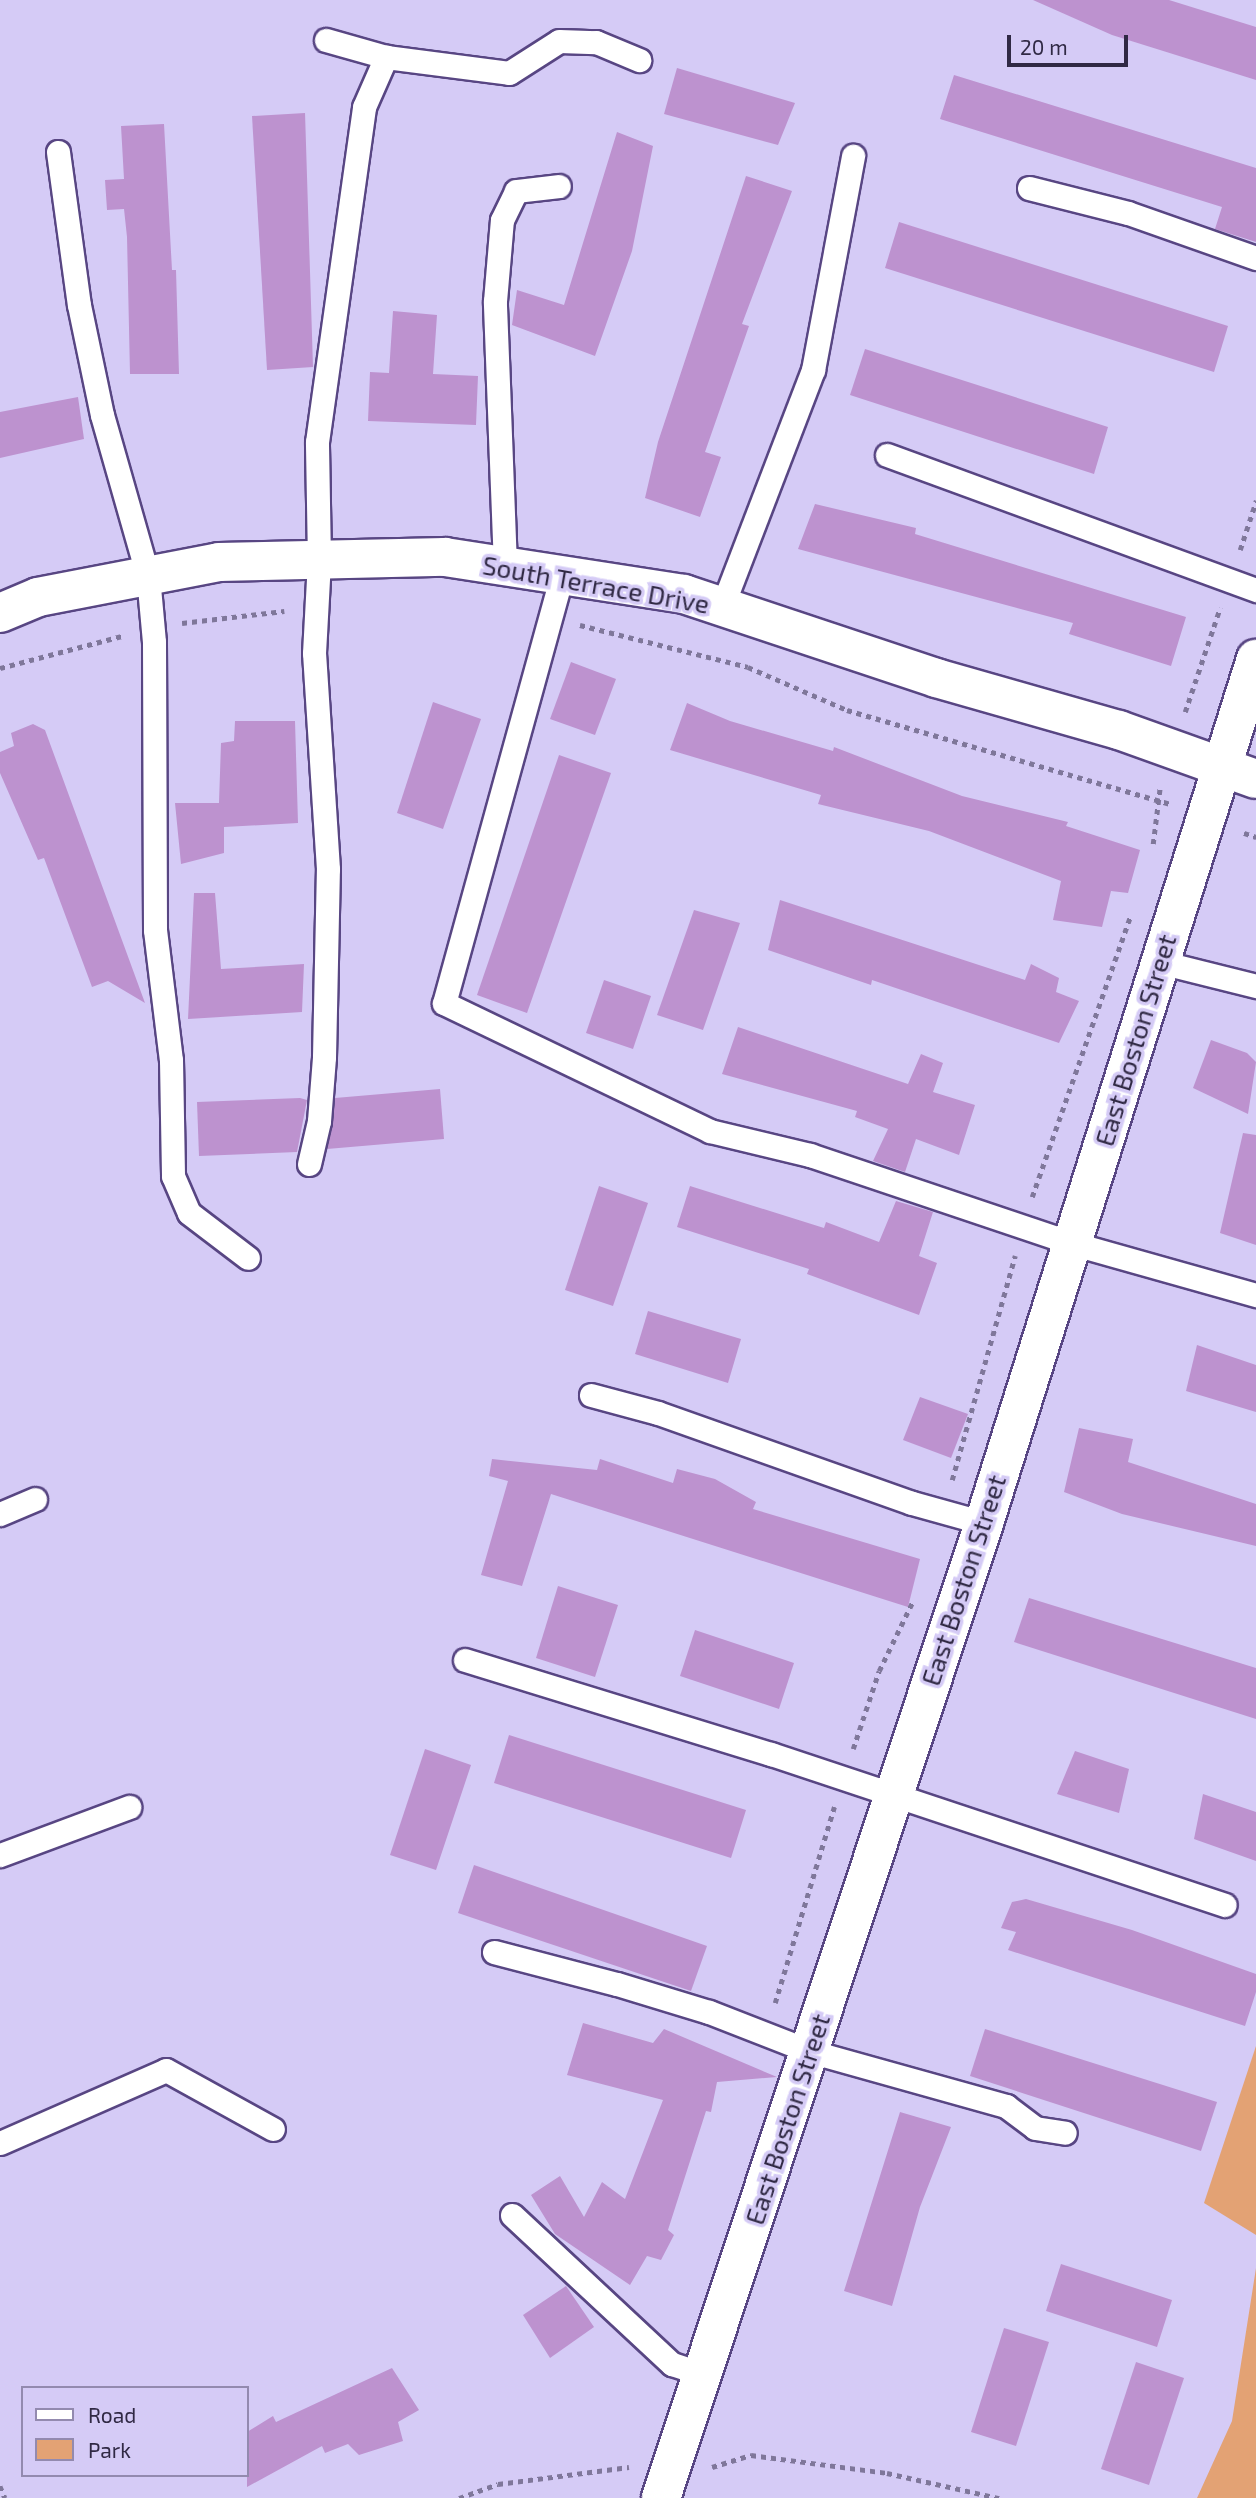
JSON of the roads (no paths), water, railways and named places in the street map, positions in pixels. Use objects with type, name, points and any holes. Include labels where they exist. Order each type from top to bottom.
[{"type":"street","name":"South Terrace Drive","points":[[2,605],[219,562],[445,557],[684,594],[1256,779]]},
{"type":"street","name":"East Boston Street","points":[[666,2482],[891,1796],[984,1523],[1256,659]]},
{"type":"lane","points":[[326,40],[386,57],[509,73],[559,41],[596,42],[639,60]]},
{"type":"lane","points":[[309,1164],[319,1121],[324,1056],[328,869],[314,653],[319,560],[317,442],[365,107],[386,57]]},
{"type":"lane","points":[[58,152],[77,291],[99,403],[148,576],[153,628],[155,930],[171,1060],[173,1176],[189,1213],[248,1258]]},
{"type":"lane","points":[[722,607],[813,370],[853,156]]},
{"type":"lane","points":[[505,566],[497,443],[495,300],[502,220],[516,191],[559,186]]},
{"type":"lane","points":[[1029,188],[1128,213],[1256,258]]},
{"type":"lane","points":[[887,455],[1256,590]]},
{"type":"lane","points":[[562,575],[444,1003],[710,1131],[907,1185],[1071,1243],[1256,1295]]},
{"type":"lane","points":[[1160,962],[1256,986]]},
{"type":"lane","points":[[591,1395],[658,1413],[912,1503],[984,1523]]},
{"type":"lane","points":[[0,1514],[35,1499]]},
{"type":"lane","points":[[465,1660],[1224,1905]]},
{"type":"lane","points":[[0,1855],[129,1807]]},
{"type":"lane","points":[[494,1952],[696,2008],[809,2051],[1006,2106],[1035,2128],[1065,2133]]},
{"type":"lane","points":[[0,2143],[166,2070],[273,2129]]},
{"type":"lane","points":[[512,2215],[672,2364],[703,2374]]}]
